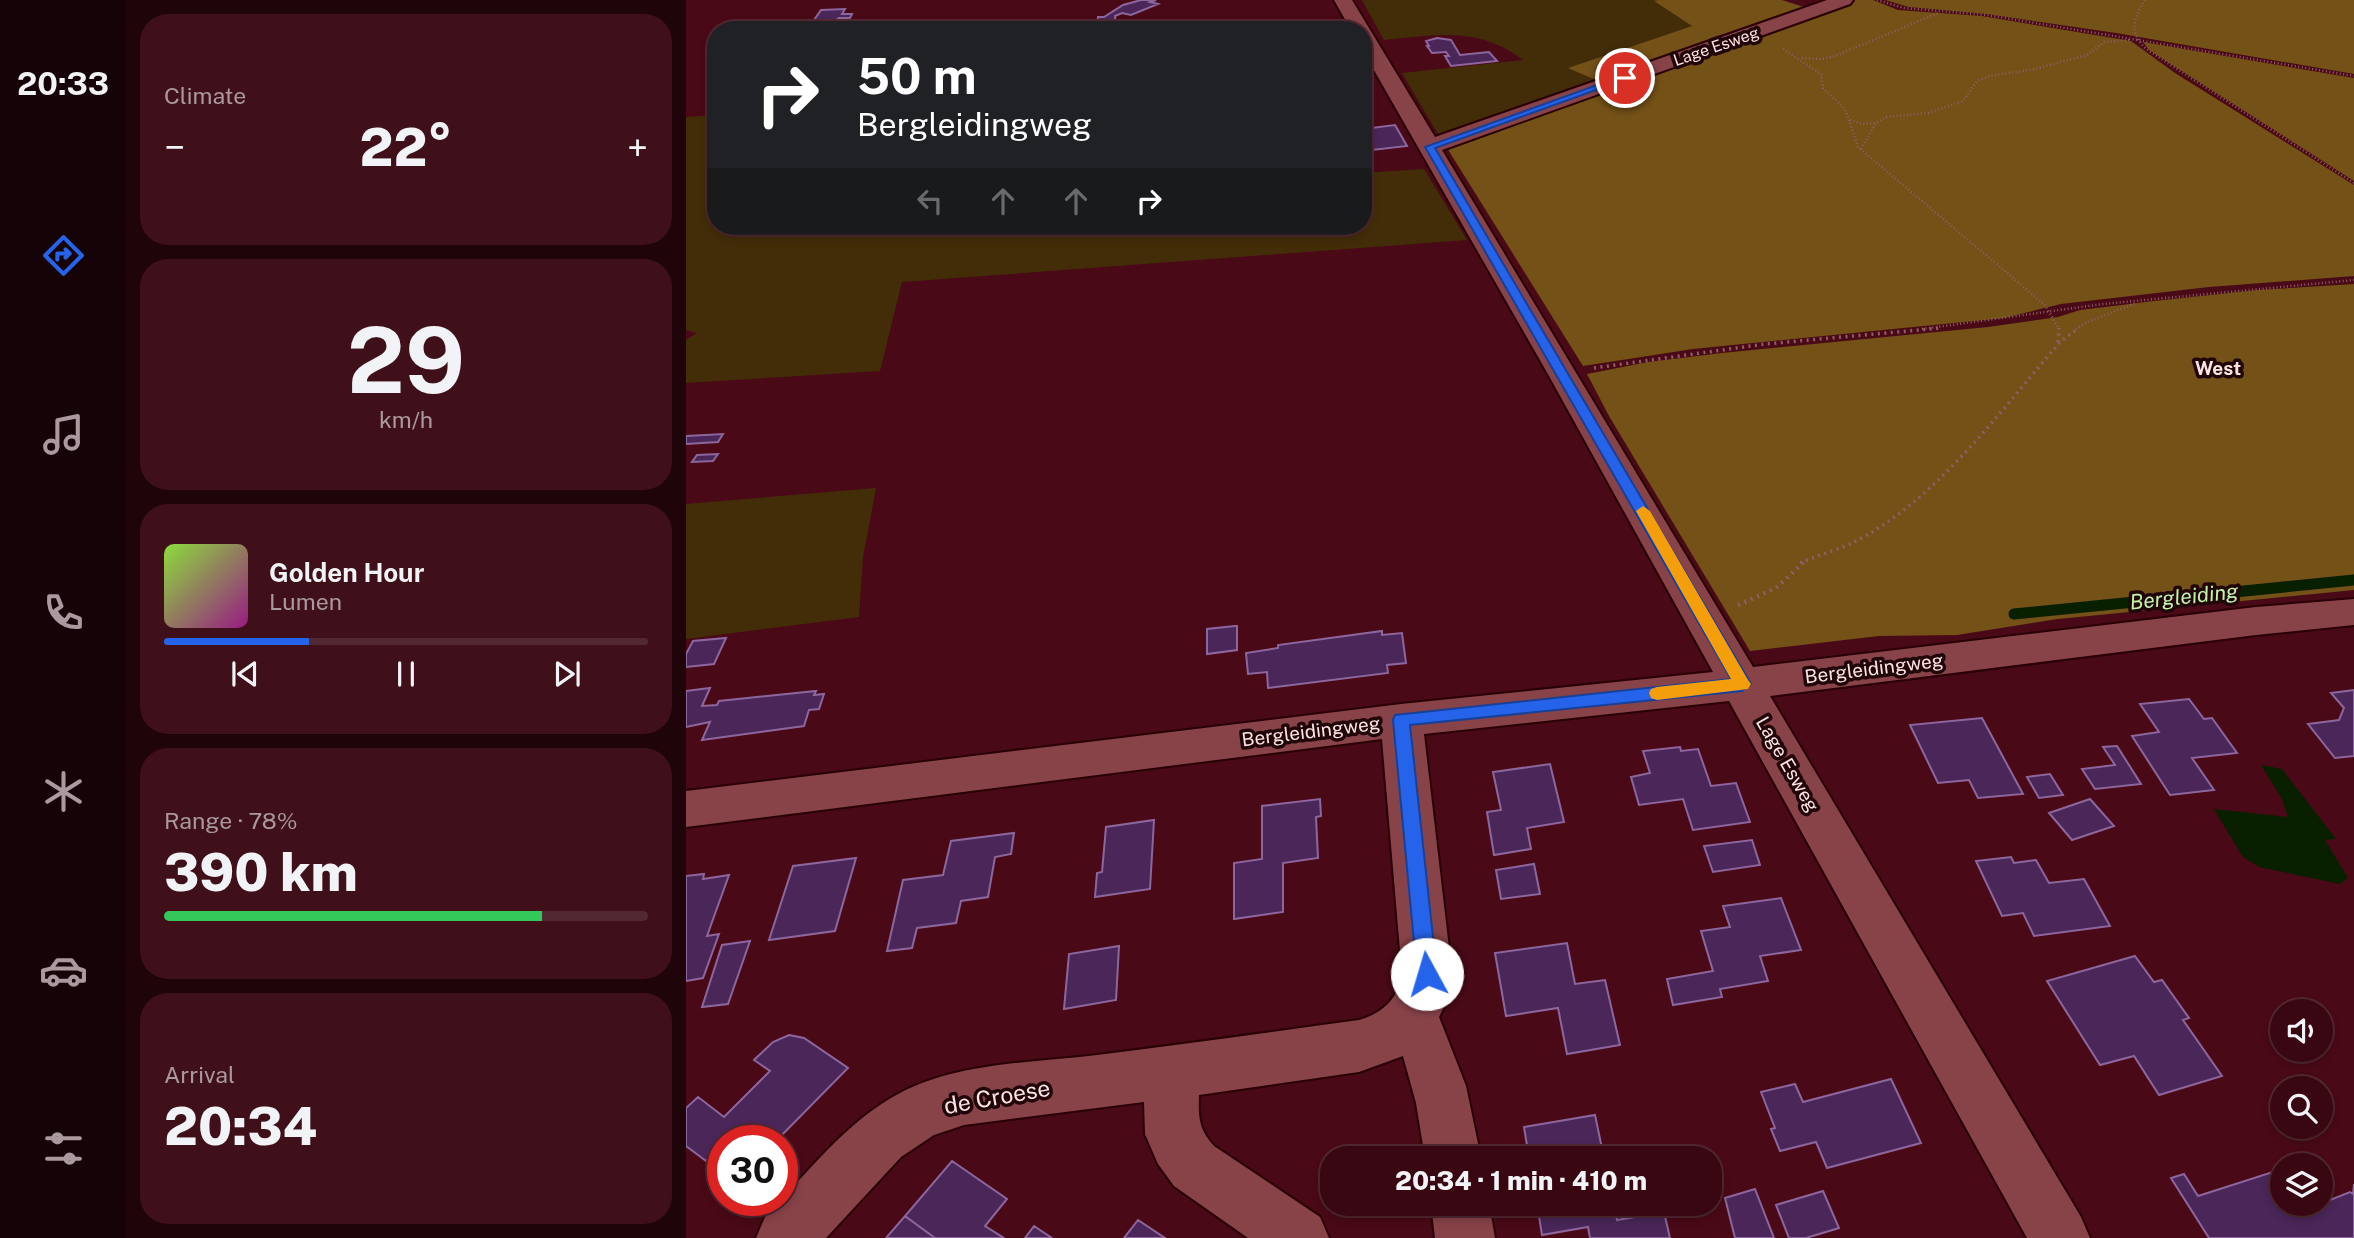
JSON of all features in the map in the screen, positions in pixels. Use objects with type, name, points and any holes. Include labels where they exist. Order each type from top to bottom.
[{"type":"street","name":"Lage Esweg","points":[[1343,0],[1355,21]]},
{"type":"street","name":"Lage Esweg","points":[[1429,147],[1844,0]]},
{"type":"street","name":"Lage Esweg","points":[[1372,49],[1564,376],[2060,1238]]},
{"type":"street","name":"Bergleidingweg","points":[[686,808],[1401,720],[1742,684],[2354,612]]},
{"type":"street","points":[[1401,720],[1427,974],[1424,995],[1412,1017],[1434,1062],[1443,1092],[1451,1146]]},
{"type":"street","name":"de Croese","points":[[786,1238],[881,1137],[919,1112],[964,1098],[1359,1046],[1389,1036],[1412,1017]]},
{"type":"street","points":[[1174,1072],[1170,1121],[1172,1136],[1180,1153],[1194,1166],[1299,1238]]},
{"type":"street","points":[[1462,1216],[1465,1238]]},
{"type":"path","points":[[1877,0],[1898,7],[1959,12],[2354,76]]},
{"type":"path","points":[[2135,39],[2134,18],[2145,0]]},
{"type":"path","points":[[1928,10],[1935,14]]},
{"type":"path","points":[[1811,67],[1812,62],[1835,56],[1935,14],[1959,12]]},
{"type":"path","points":[[1741,37],[1774,44],[1821,74],[1823,88],[1839,101],[1850,120],[1852,138],[1861,149],[2051,314],[2059,328],[2057,347]]},
{"type":"path","points":[[1850,120],[1862,124],[1876,123],[1886,117],[1928,113],[1963,101],[1977,81],[1989,76],[2035,69],[2087,55],[2104,42],[2135,39],[2184,76],[2354,183]]},
{"type":"path","points":[[1798,57],[1818,60]]},
{"type":"path","points":[[1861,149],[1876,123]]},
{"type":"path","points":[[1564,376],[1637,360],[1701,352],[1959,326],[2145,300],[2354,280]]},
{"type":"path","points":[[1705,620],[1776,588],[1800,563],[1851,543],[1897,513],[1944,475],[2057,347],[2085,323],[2145,300]]},
{"type":"shaded area","points":[[1362,0],[1658,0],[1655,1],[1692,26],[1569,68],[1598,81],[1438,134],[1402,73],[1523,60],[1506,49],[1473,37],[1439,35],[1384,40]]},
{"type":"shaded area","points":[[1782,0],[1807,8],[1598,81],[1568,68],[1692,26],[1654,1]]},
{"type":"shaded area","points":[[1854,0],[1873,0],[1898,10],[1982,16],[2131,41],[2175,73],[2354,185],[2354,276],[2209,287],[2061,304],[2004,318],[1693,349],[1583,366],[1447,148]]},
{"type":"shaded area","points":[[1885,0],[2354,0],[2354,74],[2116,33],[1987,14],[1909,7]]},
{"type":"shaded area","points":[[2143,42],[2354,78],[2354,181],[2149,50]]},
{"type":"shaded area","points":[[707,116],[707,235],[1372,235],[1372,172],[1424,169],[1467,240],[902,282],[880,371],[686,383],[686,340],[697,333],[686,330],[686,117]]},
{"type":"shaded area","points":[[2354,284],[2354,590],[2058,619],[1957,635],[1879,636],[1750,651],[1609,416],[1587,374],[1648,362],[1722,353],[1988,327],[2058,317],[2080,310],[2154,301],[2258,290]]},
{"type":"shaded area","points":[[876,488],[863,557],[859,617],[686,639],[686,504]]},
{"type":"shaded area","points":[[2261,765],[2282,769],[2336,839],[2325,840],[2348,878],[2340,884],[2259,867],[2242,856],[2214,809],[2288,817],[2282,799]]},
{"type":"building","points":[[1141,0],[1156,0],[1150,2],[1158,4],[1131,15],[1122,13],[1115,16],[1115,21],[1098,21],[1098,17],[1104,17],[1123,5]]},
{"type":"building","points":[[845,9],[842,14],[852,14],[850,18],[839,18],[835,21],[813,21],[821,10]]},
{"type":"building","points":[[1437,38],[1451,40],[1460,55],[1489,52],[1497,61],[1451,66],[1445,56],[1449,56],[1446,52],[1432,53],[1427,46],[1426,41]]},
{"type":"building","points":[[1395,125],[1407,146],[1372,150],[1372,128]]},
{"type":"building","points":[[723,434],[718,442],[686,444],[686,436]]},
{"type":"building","points":[[718,454],[713,461],[692,462],[697,455]]},
{"type":"building","points":[[1237,626],[1237,650],[1207,654],[1207,629]]},
{"type":"building","points":[[1382,631],[1382,635],[1402,633],[1406,663],[1387,665],[1388,673],[1268,688],[1267,672],[1248,674],[1246,653],[1278,648],[1278,645]]},
{"type":"building","points":[[726,638],[714,664],[686,667],[686,654],[693,641]]},
{"type":"building","points":[[710,688],[702,706],[717,705],[719,701],[816,691],[814,695],[824,694],[819,709],[809,710],[804,726],[702,740],[710,722],[686,727],[686,691]]},
{"type":"building","points":[[2354,690],[2354,756],[2335,758],[2308,724],[2339,720],[2344,708],[2331,693]]},
{"type":"building","points":[[2189,699],[2204,719],[2212,718],[2237,753],[2192,758],[2214,790],[2170,795],[2132,736],[2159,732],[2140,704]]},
{"type":"building","points":[[1982,718],[2023,794],[1978,798],[1969,780],[1938,783],[1910,725]]},
{"type":"building","points":[[2117,746],[2141,784],[2095,789],[2082,769],[2115,765],[2103,747]]},
{"type":"building","points":[[1680,747],[1681,751],[1698,749],[1711,786],[1736,783],[1750,822],[1693,830],[1683,799],[1639,805],[1631,777],[1650,773],[1643,751]]},
{"type":"building","points":[[1550,764],[1564,822],[1527,828],[1531,849],[1494,855],[1487,812],[1501,810],[1493,772]]},
{"type":"building","points":[[2050,774],[2063,795],[2039,798],[2027,777]]},
{"type":"building","points":[[1320,799],[1321,816],[1316,817],[1318,858],[1283,863],[1283,912],[1234,919],[1234,863],[1262,859],[1262,806]]},
{"type":"building","points":[[2090,799],[2114,826],[2072,840],[2049,813]]},
{"type":"building","points":[[1154,820],[1150,889],[1095,897],[1097,873],[1102,872],[1106,827]]},
{"type":"building","points":[[1014,833],[1011,854],[995,857],[988,897],[961,901],[956,923],[917,928],[912,948],[887,951],[903,880],[943,875],[951,841]]},
{"type":"building","points":[[1752,840],[1760,865],[1713,872],[1704,846]]},
{"type":"building","points":[[2011,857],[2014,863],[2036,860],[2049,883],[2084,879],[2110,926],[2034,936],[2023,913],[2002,916],[1976,861]]},
{"type":"building","points":[[856,858],[835,931],[769,940],[793,866]]},
{"type":"building","points":[[1534,864],[1540,894],[1501,899],[1496,870]]},
{"type":"building","points":[[704,874],[703,879],[729,875],[707,936],[719,934],[703,978],[686,981],[686,876]]},
{"type":"building","points":[[1781,898],[1801,950],[1760,956],[1768,981],[1720,989],[1722,997],[1673,1005],[1667,979],[1713,971],[1701,931],[1730,927],[1723,906]]},
{"type":"building","points":[[750,941],[728,1004],[702,1007],[722,945]]},
{"type":"building","points":[[1567,943],[1575,984],[1605,980],[1620,1045],[1567,1054],[1558,1008],[1506,1016],[1495,953]]},
{"type":"building","points":[[1119,946],[1116,1000],[1064,1009],[1069,954]]},
{"type":"building","points":[[2135,956],[2154,982],[2162,980],[2189,1018],[2183,1020],[2222,1076],[2159,1095],[2134,1056],[2100,1065],[2047,981]]},
{"type":"building","points":[[789,1035],[804,1038],[848,1068],[792,1125],[707,1125],[706,1161],[686,1146],[686,1108],[698,1097],[724,1117],[770,1071],[754,1060],[773,1042]]},
{"type":"building","points":[[1891,1079],[1921,1143],[1827,1168],[1816,1142],[1780,1151],[1771,1129],[1775,1128],[1761,1092],[1795,1084],[1803,1102]]},
{"type":"building","points":[[1595,1115],[1601,1146],[1527,1146],[1524,1127]]},
{"type":"building","points":[[952,1161],[1007,1199],[985,1226],[1004,1238],[935,1238],[905,1216]]},
{"type":"building","points":[[2270,1173],[2270,1216],[2333,1216],[2333,1199],[2350,1192],[2353,1194],[2354,1184],[2354,1238],[2209,1238],[2171,1178],[2184,1174],[2198,1196]]},
{"type":"building","points":[[1755,1189],[1774,1238],[1735,1238],[1725,1198]]},
{"type":"building","points":[[1823,1191],[1839,1228],[1806,1238],[1789,1238],[1776,1205]]},
{"type":"building","points":[[905,1216],[935,1238],[886,1238]]},
{"type":"building","points":[[1539,1216],[1616,1216],[1617,1220],[1665,1216],[1670,1238],[1590,1238],[1588,1227],[1542,1235]]},
{"type":"building","points":[[1138,1220],[1165,1238],[1124,1238]]},
{"type":"building","points":[[1034,1226],[1052,1238],[1025,1238]]},
{"type":"waterway","name":"Bergleiding","points":[[2014,614],[2354,580]]},
{"type":"slow traffic","points":[[1643,511],[1742,684],[1657,693]]},
{"type":"district","name":"West","points":[[2218,368]]},
{"type":"route","points":[[1427,974],[1401,720],[1742,684],[1429,147],[1625,78]]}]
